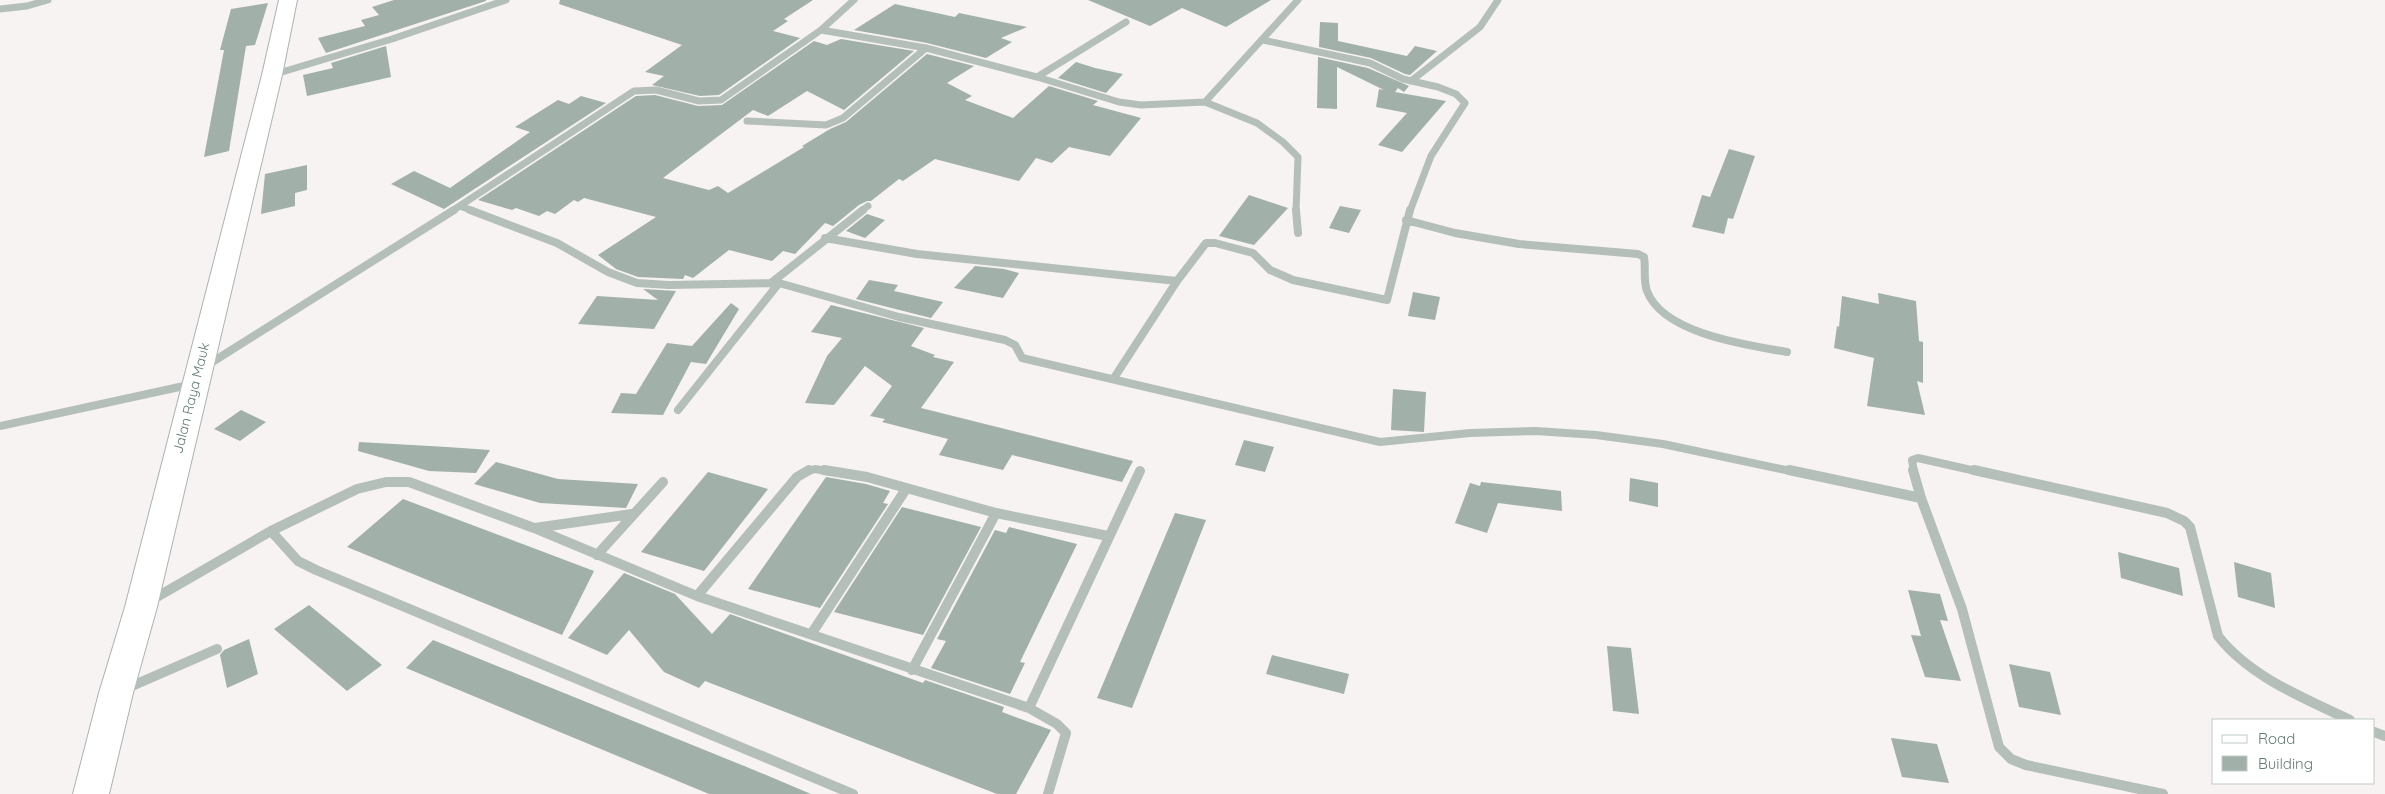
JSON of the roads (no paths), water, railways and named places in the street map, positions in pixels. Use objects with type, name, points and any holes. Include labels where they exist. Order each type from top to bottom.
[{"type":"main road","name":"Jalan Raya Mauk","points":[[91,794],[116,693],[141,607],[196,377],[272,75],[288,0]]},
{"type":"street","points":[[0,9],[27,6],[48,0]]},
{"type":"street","points":[[272,75],[392,39],[506,0]]},
{"type":"street","points":[[0,426],[196,377],[634,91],[650,88],[702,102],[721,100],[821,30],[854,0]]},
{"type":"street","points":[[1205,102],[1298,0]]},
{"type":"street","points":[[1411,81],[1480,27],[1498,0]]},
{"type":"street","points":[[1037,77],[1126,22]]},
{"type":"street","points":[[821,30],[926,48],[1037,77],[1119,102],[1140,105],[1205,102],[1257,123],[1283,142],[1298,157],[1296,204],[1298,233]]},
{"type":"street","points":[[1114,378],[1177,281],[1206,243],[1215,243],[1253,253],[1270,270],[1293,280],[1386,300],[1406,220],[1431,156],[1464,103],[1456,94],[1438,87],[1397,77],[1370,63],[1263,40]]},
{"type":"street","points":[[747,121],[826,125],[833,123],[865,100],[926,48]]},
{"type":"street","points":[[460,206],[557,243],[608,272],[637,283],[669,285],[775,283],[899,316],[1013,342],[1019,356],[1022,358],[1114,378],[1308,427],[1380,442],[1470,433],[1526,431],[1596,435],[1663,444],[1921,498]]},
{"type":"street","points":[[678,410],[775,283],[824,238],[868,206]]},
{"type":"street","points":[[1406,220],[1455,234],[1519,244],[1638,254],[1644,257],[1646,262],[1645,286],[1649,295],[1665,312],[1700,333],[1787,352]]},
{"type":"street","points":[[824,238],[917,254],[1177,281]]},
{"type":"street","points":[[2163,794],[2026,765],[2004,753],[1999,747],[1962,609],[1921,498],[1912,460],[1918,458],[2124,503],[2167,514],[2184,521],[2190,527],[2218,636],[2223,645],[2268,678],[2348,719]]},
{"type":"street","points":[[697,596],[803,473],[820,470],[868,477],[996,513],[1108,536]]},
{"type":"street","points":[[1029,708],[1108,536],[1140,472]]},
{"type":"street","points":[[141,607],[271,531],[357,489],[372,484],[398,481],[428,488],[534,528],[697,596],[812,633],[912,670],[1029,708],[1057,724],[1066,734],[1048,794]]},
{"type":"street","points":[[597,555],[632,514],[663,482]]},
{"type":"street","points":[[812,633],[906,489]]},
{"type":"street","points":[[912,670],[996,513]]},
{"type":"street","points":[[534,528],[632,514]]},
{"type":"street","points":[[271,531],[298,561],[316,570],[853,794]]},
{"type":"street","points":[[116,693],[217,649]]}]
